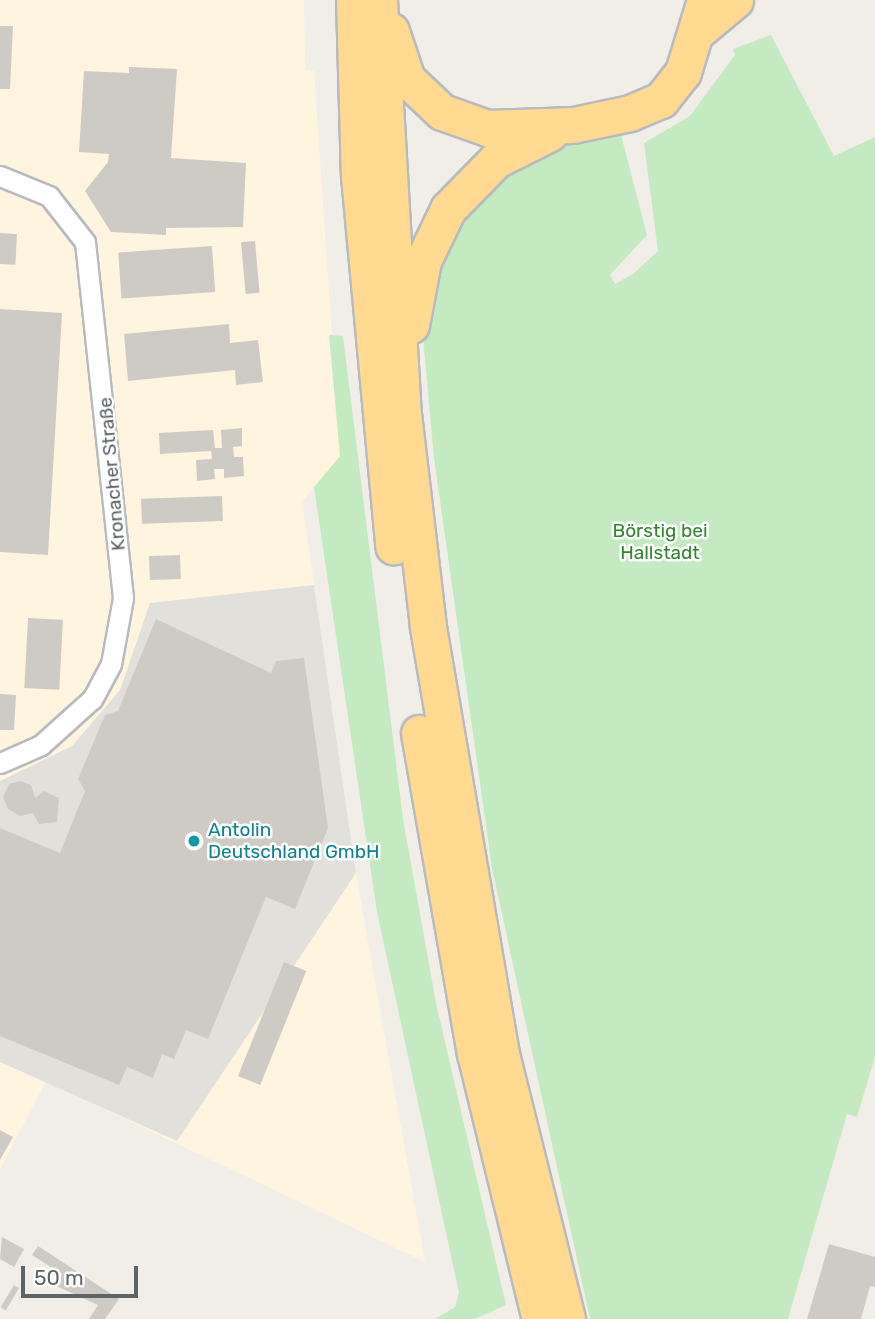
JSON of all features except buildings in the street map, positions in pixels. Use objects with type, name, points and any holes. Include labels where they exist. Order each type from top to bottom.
[{"type":"highway","points":[[354,0],[375,379],[422,758],[475,1053],[540,1319]]},
{"type":"highway","points":[[379,0],[402,405],[428,627],[459,829],[500,1050],[567,1319]]},
{"type":"highway","points":[[385,0],[398,57],[407,79],[428,103],[487,128],[573,125],[630,113],[660,100],[684,72],[698,27],[735,0]]},
{"type":"highway","points":[[681,0],[698,27]]},
{"type":"highway","points":[[402,405],[416,283],[448,209],[479,174],[511,150],[573,125]]},
{"type":"street","name":"Kronacher Straße","points":[[0,176],[49,196],[85,242],[123,598],[111,664],[92,699],[41,745],[0,762]]},
{"type":"shaded area","points":[[0,0],[304,0],[305,70],[314,71],[340,457],[302,502],[359,892],[425,1262],[46,1081],[0,1169]]},
{"type":"shaded area","name":"Antolin Deutschland GmbH","points":[[314,585],[356,873],[177,1141],[0,1062],[0,781],[72,746],[120,690],[150,603]]},
{"type":"green space","name":"Börstig bei Hallstadt","points":[[771,35],[834,156],[875,137],[875,1057],[857,1117],[847,1114],[788,1319],[590,1319],[492,868],[434,458],[424,348],[426,306],[446,236],[505,169],[569,139],[620,131],[647,235],[610,275],[615,284],[633,274],[658,251],[644,143],[690,116],[735,55],[733,49]]},
{"type":"green space","points":[[329,335],[343,336],[403,819],[436,1003],[506,1305],[475,1319],[435,1319],[455,1307],[459,1293],[377,912],[314,487],[340,456]]},
{"type":"place","name":"Antolin Deutschland GmbH","points":[[194,841]]}]
